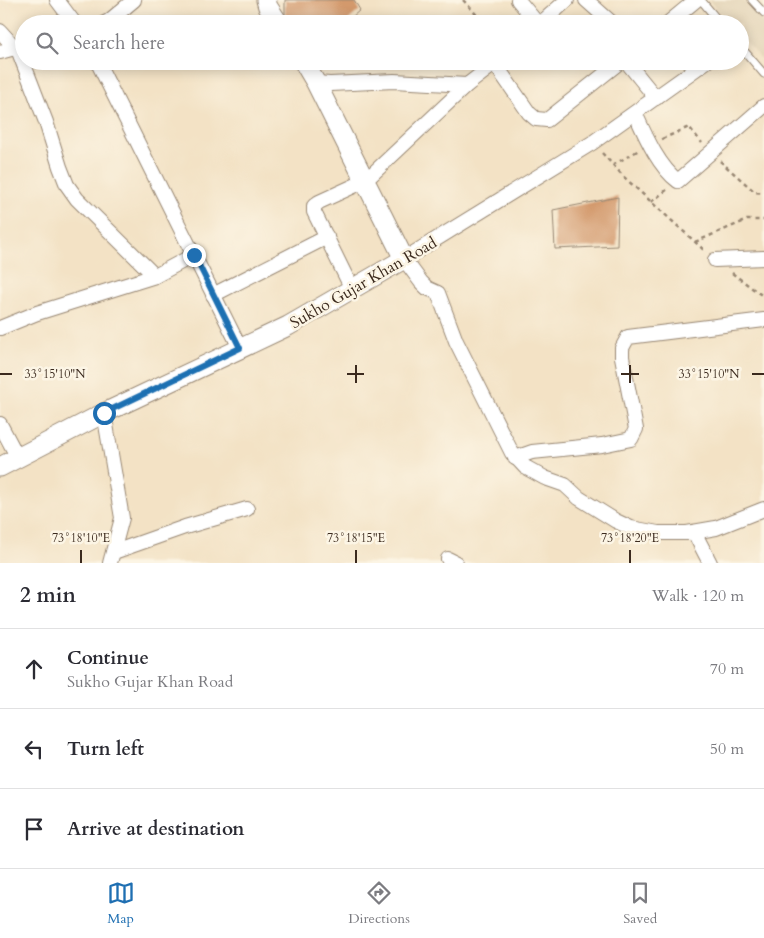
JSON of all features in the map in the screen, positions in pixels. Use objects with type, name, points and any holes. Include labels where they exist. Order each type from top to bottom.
[{"type":"main road","points":[[266,0],[273,15]]},
{"type":"main road","points":[[308,70],[404,259]]},
{"type":"main road","name":"Sukho Gujar Khan Road","points":[[0,468],[104,413],[288,326],[404,259]]},
{"type":"street","points":[[57,0],[68,15]]},
{"type":"street","points":[[117,15],[134,0]]},
{"type":"street","points":[[518,0],[531,15]]},
{"type":"street","points":[[550,15],[567,0]]},
{"type":"street","points":[[586,0],[603,15]]},
{"type":"street","points":[[678,15],[696,0]]},
{"type":"street","points":[[0,32],[15,48],[0,52]]},
{"type":"street","points":[[26,70],[67,185],[77,199],[155,276]]},
{"type":"street","points":[[102,70],[240,348]]},
{"type":"street","points":[[352,289],[314,212],[314,206],[366,181],[467,84],[485,70]]},
{"type":"street","points":[[501,70],[529,112],[536,119],[547,120],[610,70]]},
{"type":"street","points":[[633,70],[656,98]]},
{"type":"street","name":"Sukho Gujar Khan Road","points":[[404,259],[592,143],[695,70]]},
{"type":"street","points":[[316,83],[394,81],[467,84]]},
{"type":"street","points":[[635,113],[649,144],[672,176],[678,181],[764,106]]},
{"type":"street","points":[[213,295],[327,237]]},
{"type":"street","points":[[0,328],[37,313],[155,276],[194,255]]},
{"type":"street","points":[[715,260],[764,258]]},
{"type":"street","points":[[404,259],[421,282],[427,288],[438,293],[456,341],[515,458],[525,467],[545,478],[564,485],[578,498],[630,528],[658,533],[694,532],[716,528],[764,509]]},
{"type":"street","points":[[515,458],[532,452],[602,445],[631,439],[636,429],[622,357],[622,348],[628,337],[764,320]]},
{"type":"street","points":[[104,413],[122,518],[112,557]]},
{"type":"street","points":[[0,424],[18,458]]},
{"type":"street","points":[[112,557],[185,527],[248,509]]},
{"type":"street","points":[[694,532],[710,563]]},
{"type":"lane","points":[[701,0],[714,15]]},
{"type":"lane","points":[[752,0],[764,13]]},
{"type":"lane","points":[[749,56],[764,74]]},
{"type":"path","points":[[462,0],[476,15]]},
{"type":"path","points":[[592,143],[715,260],[764,297]]},
{"type":"path","points":[[613,165],[649,144]]},
{"type":"path","points":[[652,202],[678,181]]},
{"type":"path","points":[[695,242],[747,220],[764,220]]},
{"type":"shaded area","points":[[709,0],[742,0],[764,23],[764,62],[749,45],[749,15],[722,15]]},
{"type":"building","points":[[285,0],[354,0],[360,10],[354,15],[285,15]]},
{"type":"building","points":[[618,197],[617,246],[555,249],[553,210]]},
{"type":"route","points":[[104,413],[240,348],[194,255]]}]
